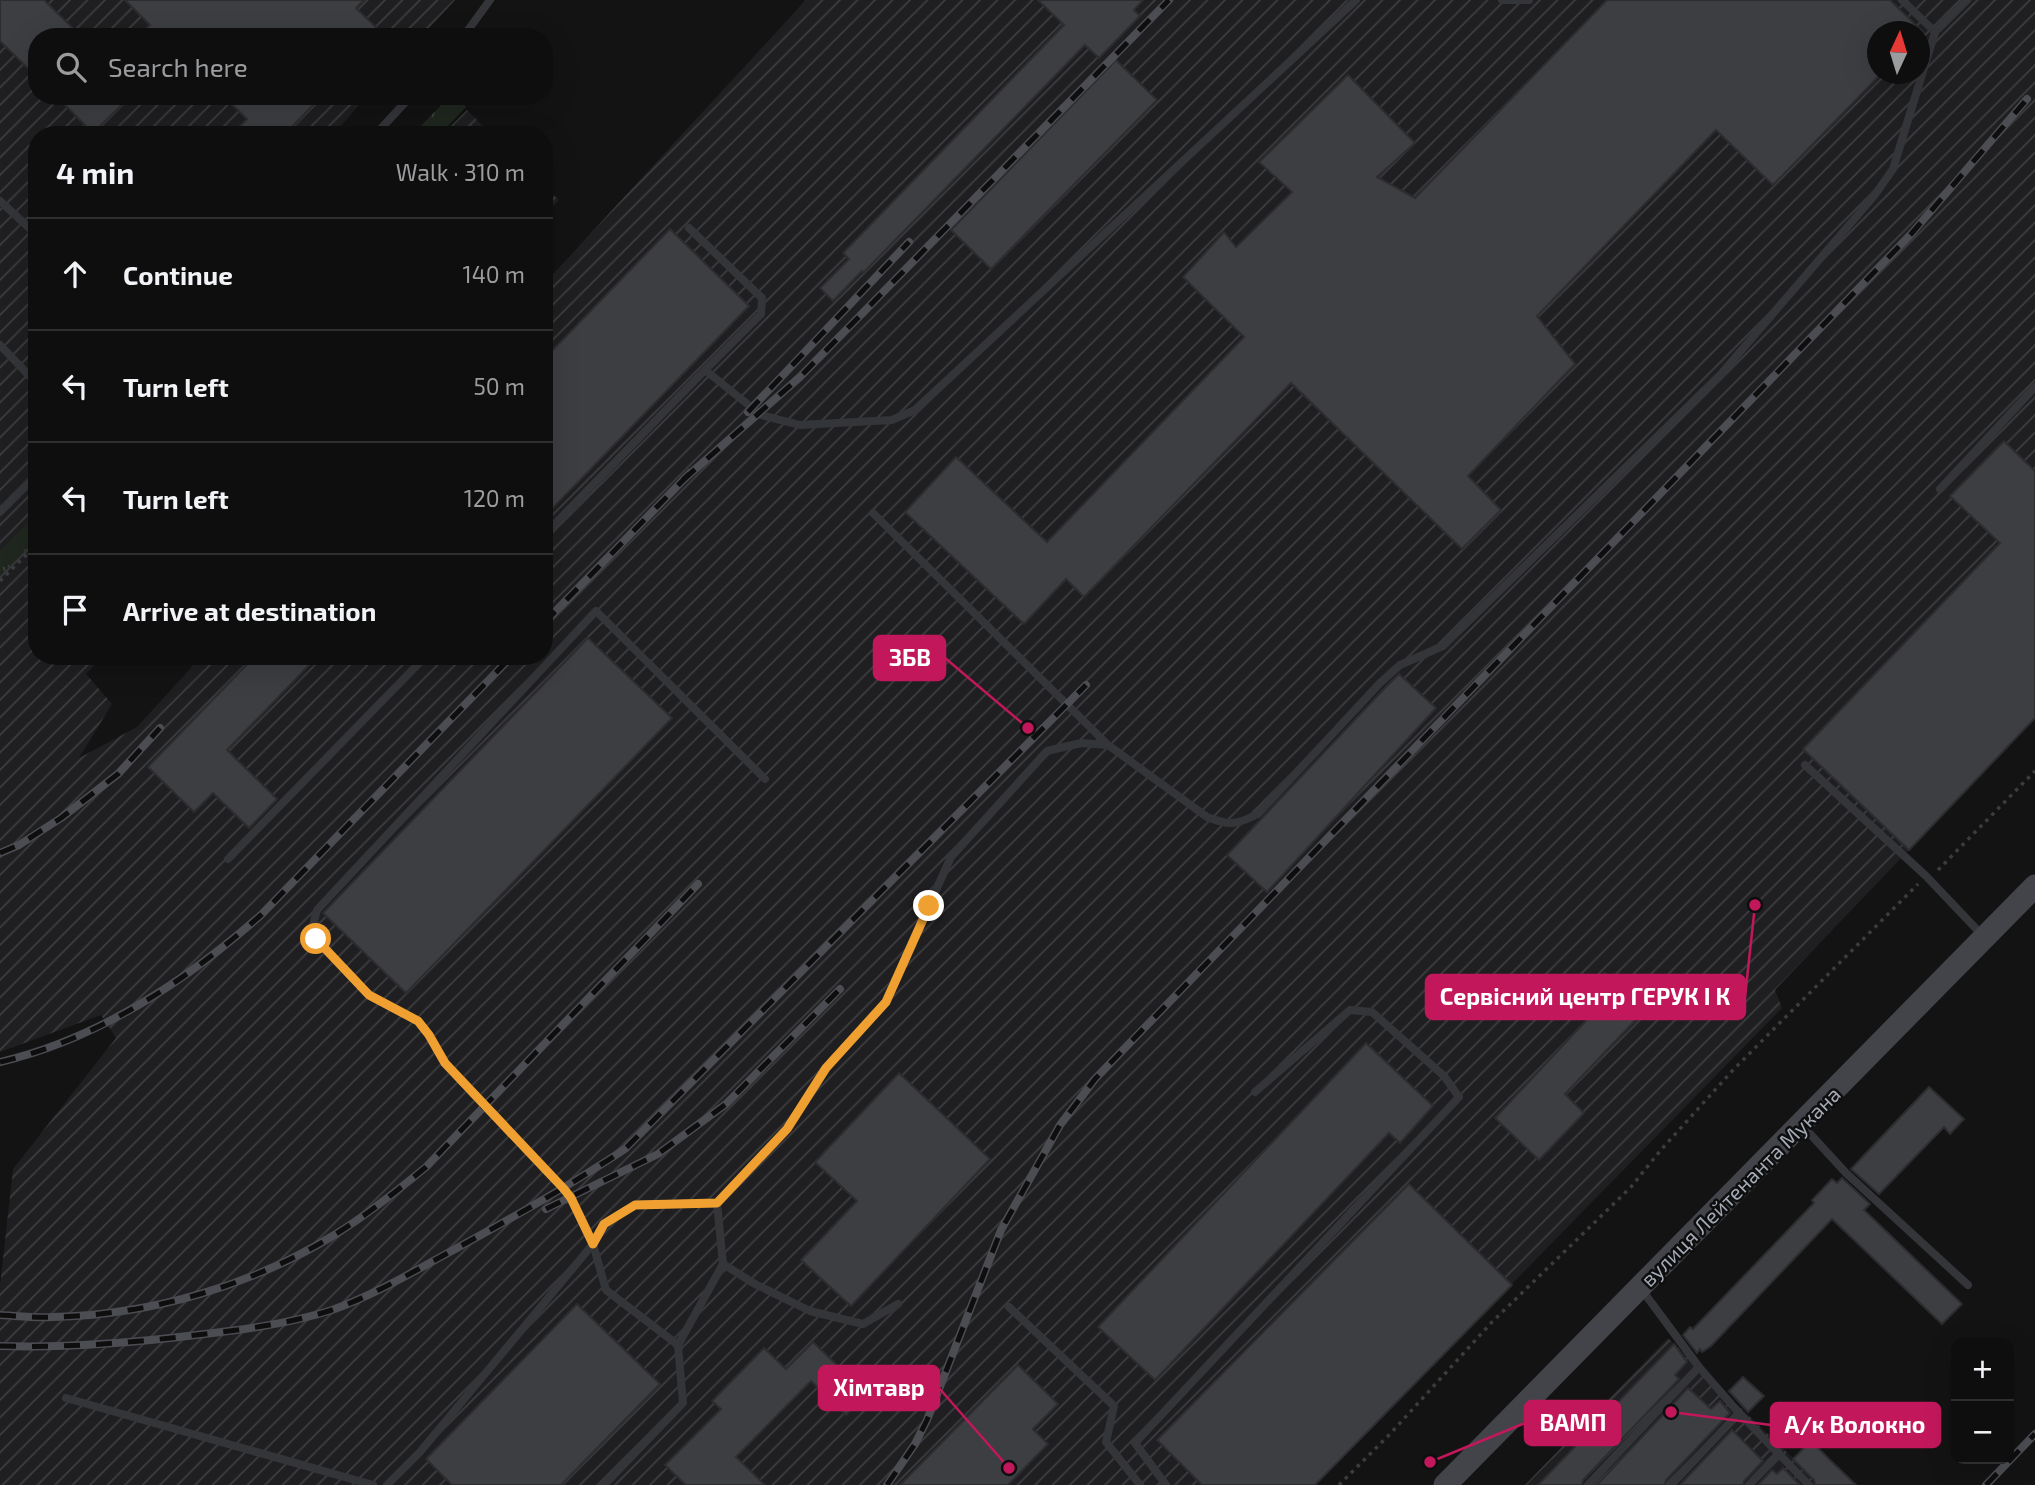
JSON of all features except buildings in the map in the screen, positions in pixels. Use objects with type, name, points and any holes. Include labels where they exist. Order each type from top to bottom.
[{"type":"main road","name":"вулиця Лейтенанта Мукана","points":[[1445,1485],[2035,886]]},
{"type":"lane","points":[[470,28],[490,0]]},
{"type":"lane","points":[[705,370],[761,415],[800,425],[892,420],[915,410],[1356,0]]},
{"type":"lane","points":[[1502,0],[1529,0]]},
{"type":"lane","points":[[1902,0],[1935,32]]},
{"type":"lane","points":[[873,513],[1108,745],[1207,817],[1223,823],[1239,823],[1258,814],[1380,682],[1400,665],[1443,646],[1721,374],[1874,196],[1893,169],[1935,32],[1967,0]]},
{"type":"lane","points":[[383,126],[403,105]]},
{"type":"lane","points":[[0,201],[28,227]]},
{"type":"lane","points":[[553,526],[761,314],[762,298],[689,228]]},
{"type":"lane","points":[[0,345],[28,375]]},
{"type":"lane","points":[[1940,489],[2035,387]]},
{"type":"lane","points":[[0,512],[28,484]]},
{"type":"lane","points":[[553,657],[596,611],[765,779]]},
{"type":"lane","points":[[228,859],[417,665]]},
{"type":"lane","points":[[546,665],[317,910],[313,925],[316,939],[369,995],[418,1021],[445,1063],[564,1189],[593,1244],[606,1290],[678,1345]]},
{"type":"lane","points":[[387,1485],[420,1452],[593,1244],[604,1224],[635,1205],[717,1203],[787,1129],[826,1068],[886,1002],[951,857],[1047,751],[1081,743],[1108,745]]},
{"type":"lane","points":[[1805,765],[1926,876],[1985,938]]},
{"type":"lane","points":[[1166,1485],[1135,1443],[1459,1097],[1444,1076],[1372,1012],[1350,1010],[1255,1092]]},
{"type":"lane","points":[[1801,1124],[1846,1173],[1968,1285]]},
{"type":"lane","points":[[604,1485],[683,1403],[678,1345],[723,1264],[717,1203]]},
{"type":"lane","points":[[723,1264],[755,1284],[810,1311],[863,1324],[898,1304]]},
{"type":"lane","points":[[1640,1288],[1699,1367],[1739,1413],[1810,1485]]},
{"type":"lane","points":[[1009,1307],[1114,1406],[1106,1442],[1140,1485]]},
{"type":"lane","points":[[1588,1485],[1699,1367]]},
{"type":"lane","points":[[66,1398],[373,1485]]},
{"type":"lane","points":[[1671,1485],[1739,1413]]},
{"type":"lane","points":[[1749,1485],[1779,1453]]},
{"type":"path","points":[[0,581],[28,553]]},
{"type":"path","points":[[1339,1485],[1390,1434],[1492,1322],[1631,1187],[1734,1070],[1926,876],[1933,874],[1948,861],[2035,771]]},
{"type":"shaded area","points":[[0,0],[455,0],[429,28],[28,28],[28,105],[359,105],[341,126],[28,126],[28,665],[94,665],[86,674],[112,704],[79,758],[137,727],[194,665],[553,665],[553,274],[806,0],[2035,0],[2035,718],[1775,990],[1782,1008],[1315,1485],[0,1485],[0,1286],[13,1169],[116,1038],[101,1015],[0,1052]]},
{"type":"shaded area","points":[[467,110],[483,126],[451,126]]},
{"type":"shaded area","points":[[553,194],[559,200],[553,206]]},
{"type":"shaded area","points":[[1668,1338],[1821,1485],[1525,1485]]},
{"type":"green space","points":[[441,105],[466,107],[448,126],[421,126]]},
{"type":"green space","points":[[28,522],[28,547],[0,576],[0,551]]},
{"type":"railway","points":[[683,480],[800,377],[1169,0]]},
{"type":"railway","points":[[887,1485],[915,1444],[927,1420],[1001,1230],[1060,1125],[1095,1079],[1912,233],[2027,99]]},
{"type":"railway","points":[[748,412],[909,242]]},
{"type":"railway","points":[[553,614],[690,473]]},
{"type":"railway","points":[[0,1062],[37,1052],[106,1023],[140,1005],[202,963],[261,915],[503,665]]},
{"type":"railway","points":[[0,1346],[74,1346],[147,1340],[247,1329],[315,1315],[390,1284],[582,1177],[625,1149],[1086,685]]},
{"type":"railway","points":[[0,853],[19,845],[61,818],[118,774],[160,728]]},
{"type":"railway","points":[[0,1315],[90,1315],[164,1303],[201,1294],[271,1268],[336,1234],[426,1167],[698,884]]},
{"type":"railway","points":[[546,1209],[658,1154],[726,1104],[840,989]]},
{"type":"railway","points":[[1986,1485],[2035,1434]]},
{"type":"place","name":"ЗБВ","points":[[1028,728]]},
{"type":"place","name":"Сервісний центр ГЕРУК І К","points":[[1755,905]]},
{"type":"place","name":"А/к Волокно","points":[[1671,1412]]},
{"type":"place","name":"ВАМП","points":[[1430,1462]]},
{"type":"place","name":"Хімтавр","points":[[1009,1468]]},
{"type":"route","points":[[316,939],[369,995],[418,1021],[445,1063],[564,1189],[593,1244],[604,1224],[635,1205],[717,1203],[787,1129],[826,1068],[886,1002],[929,906]]}]
